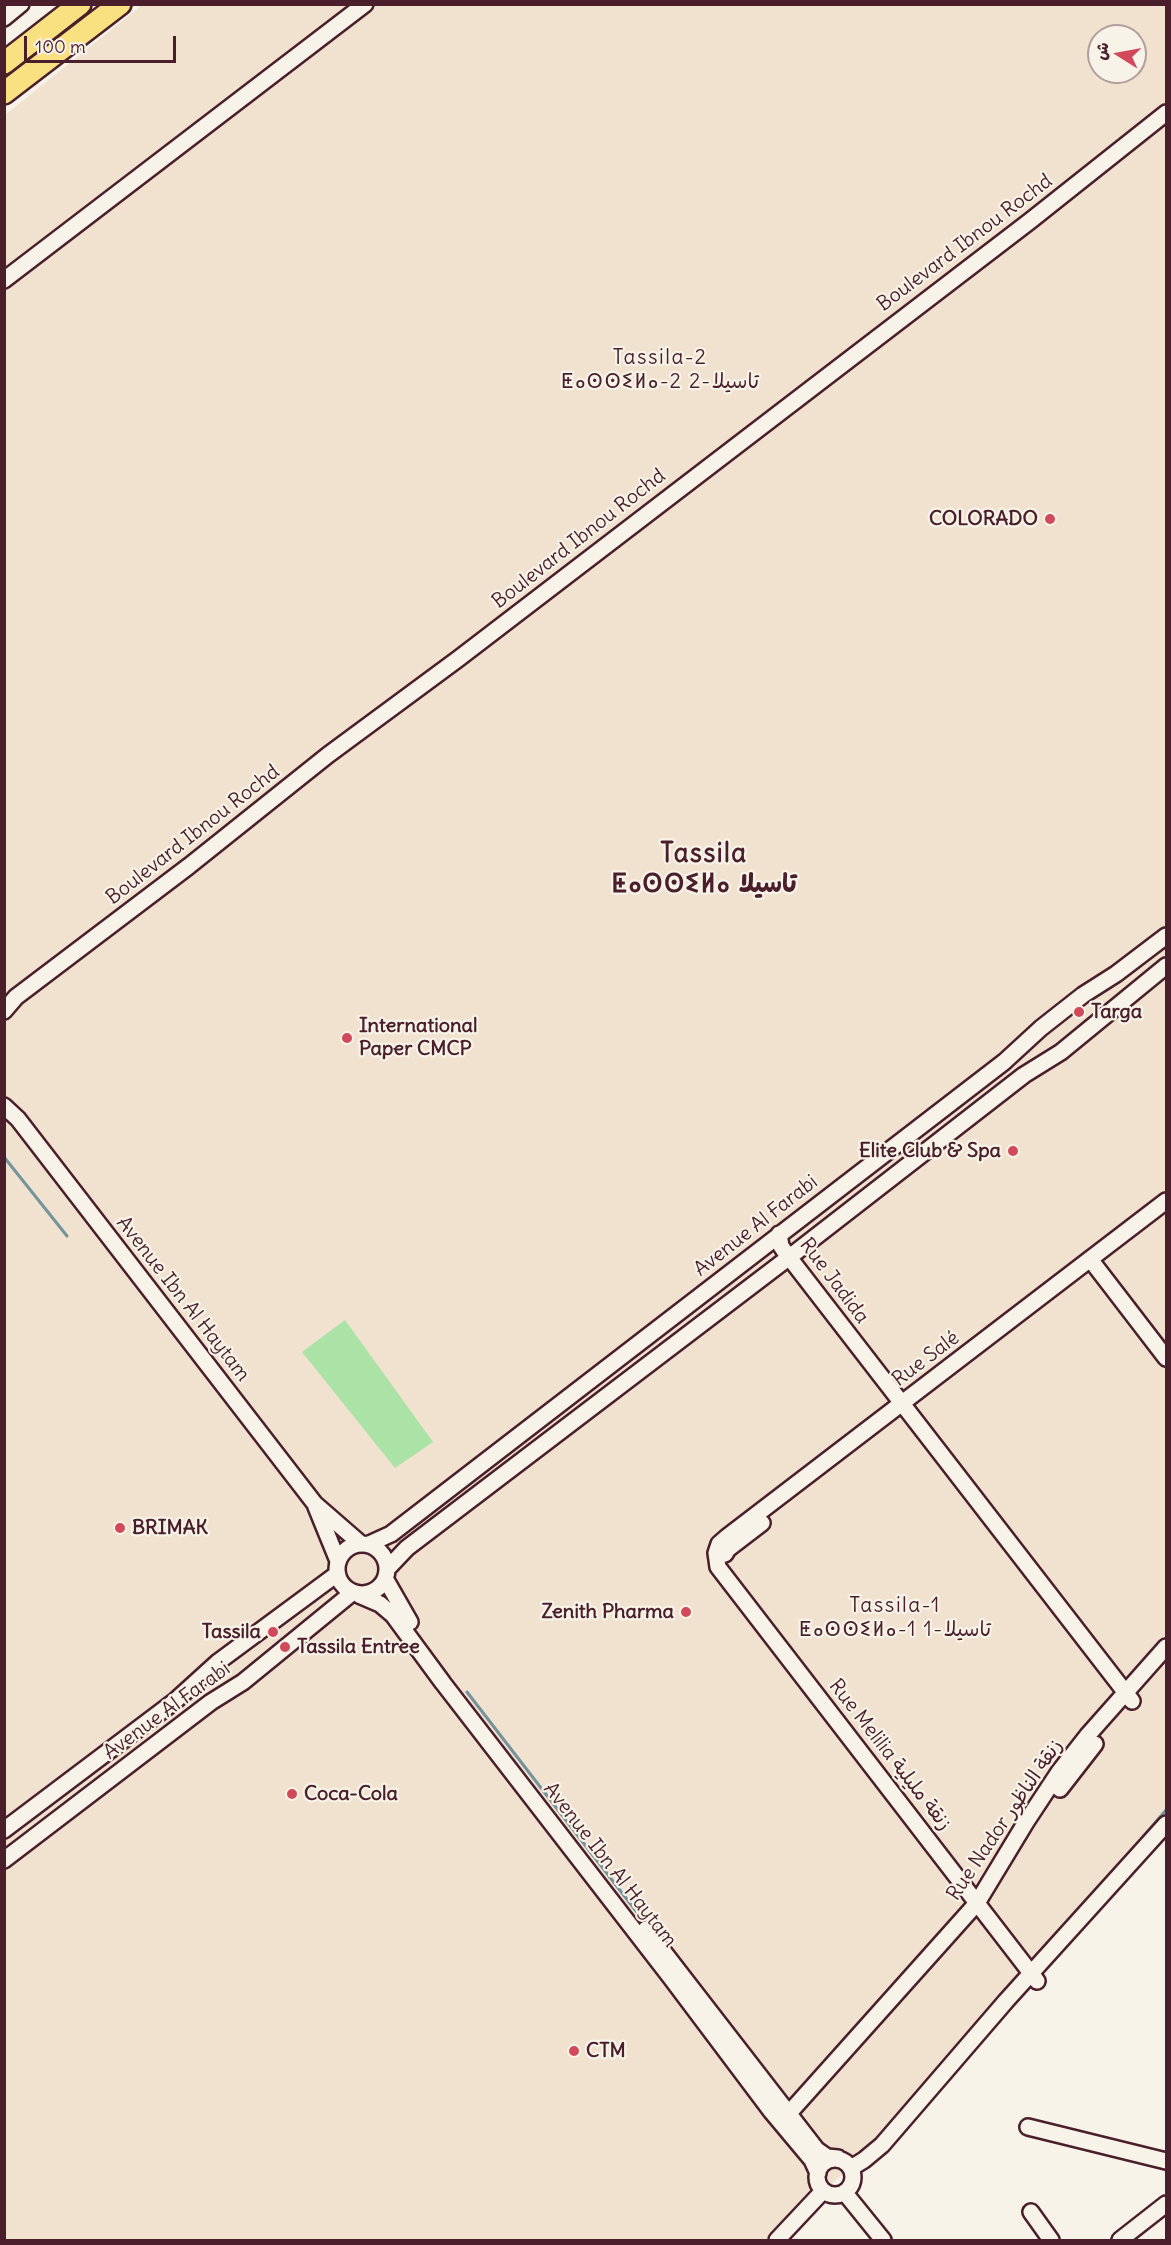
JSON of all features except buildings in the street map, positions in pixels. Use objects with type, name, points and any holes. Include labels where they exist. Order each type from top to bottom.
[{"type":"highway","points":[[4,63],[80,4]]},
{"type":"highway","points":[[4,93],[120,4]]},
{"type":"street","points":[[4,18],[21,4]]},
{"type":"street","points":[[4,280],[365,4]]},
{"type":"street","name":"Boulevard Ibnou Rochd","points":[[4,1011],[10,999],[189,866],[328,755],[473,648],[1030,221],[1167,113]]},
{"type":"street","name":"Avenue Al Farabi","points":[[365,1544],[391,1534],[1004,1062],[1041,1028],[1083,995],[1167,936]]},
{"type":"street","points":[[387,1574],[385,1557],[381,1551],[365,1544],[348,1548],[338,1568],[341,1583],[356,1594],[375,1592],[407,1548],[1024,1075],[1062,1052],[1167,966]]},
{"type":"street","name":"Avenue Ibn Al Haytam","points":[[4,1095],[18,1119],[315,1504],[365,1544]]},
{"type":"street","name":"Avenue Ibn Al Haytam","points":[[4,1106],[18,1119]]},
{"type":"street","name":"Rue Salé","points":[[1097,1260],[1167,1201]]},
{"type":"street","name":"Rue Salé","points":[[721,1554],[719,1544],[726,1537],[908,1404],[1097,1260],[1167,1211]]},
{"type":"street","name":"Rue Jadida","points":[[779,1234],[781,1246],[792,1255],[1131,1695]]},
{"type":"street","points":[[1097,1260],[1167,1343]]},
{"type":"street","points":[[1097,1260],[1167,1358]]},
{"type":"street","name":"Avenue Ibn Al Haytam","points":[[315,1504],[338,1568]]},
{"type":"street","name":"Rue Melilia زنقة مليلية","points":[[721,1554],[718,1567],[1037,1974]]},
{"type":"street","name":"Avenue Al Farabi","points":[[4,1830],[175,1701],[218,1662],[338,1568]]},
{"type":"street","name":"Avenue Ibn Al Haytam","points":[[387,1574],[400,1607],[420,1638],[788,2122],[818,2173]]},
{"type":"street","name":"Avenue Al Farabi","points":[[4,1860],[211,1702],[243,1682],[356,1594]]},
{"type":"street","name":"Avenue Ibn Al Haytam","points":[[356,1594],[380,1604],[393,1615],[442,1683],[659,1954]]},
{"type":"street","name":"Rue Nador زنقة الناظور","points":[[1131,1695],[1167,1647]]},
{"type":"street","name":"Rue Nador زنقة الناظور","points":[[788,2122],[983,1904],[1026,1822],[1059,1772],[1088,1735],[1167,1660]]},
{"type":"street","points":[[1037,1974],[1167,1824]]},
{"type":"street","points":[[853,2173],[882,2145],[1037,1974],[1167,1836]]},
{"type":"street","name":"Avenue Ibn Al Haytam","points":[[788,2122],[819,2153],[827,2157],[838,2158]]},
{"type":"street","points":[[1028,2127],[1167,2161]]},
{"type":"street","points":[[838,2158],[848,2163],[853,2173],[852,2184],[845,2193],[834,2196],[823,2190],[817,2180],[818,2173],[826,2161],[838,2158]]},
{"type":"street","points":[[777,2241],[823,2190]]},
{"type":"street","points":[[845,2193],[882,2241]]},
{"type":"street","points":[[1120,2241],[1167,2204]]},
{"type":"street","points":[[1031,2212],[1051,2241]]},
{"type":"shaded area","points":[[142,5],[1166,5],[1166,1812],[882,2144],[837,2179],[776,2240],[5,2240],[5,115]]},
{"type":"green space","points":[[345,1320],[433,1442],[395,1468],[302,1352]]},
{"type":"waterway","points":[[4,1157],[67,1236]]},
{"type":"waterway","points":[[467,1692],[646,1924]]},
{"type":"waterway","points":[[1124,1859],[1166,1810]]},
{"type":"place","name":"COLORADO","points":[[1050,519]]},
{"type":"place","name":"Targa","points":[[1079,1012]]},
{"type":"place","name":"International Paper CMCP","points":[[347,1038]]},
{"type":"place","name":"Elite Club & Spa","points":[[1013,1151]]},
{"type":"place","name":"BRIMAK","points":[[120,1528]]},
{"type":"place","name":"Zenith Pharma","points":[[686,1612]]},
{"type":"place","name":"Tassila","points":[[273,1632]]},
{"type":"place","name":"Tassila Entree","points":[[285,1647]]},
{"type":"place","name":"Coca-Cola","points":[[292,1794]]},
{"type":"place","name":"CTM","points":[[574,2051]]},
{"type":"district","name":"Tassila-2 ⵟⴰⵙⵙⵉⵍⴰ-2 2-تاسيلا","points":[[660,370]]},
{"type":"district","name":"Tassila ⵟⴰⵙⵙⵉⵍⴰ تاسيلا","points":[[704,870]]},
{"type":"district","name":"Tassila-1 ⵟⴰⵙⵙⵉⵍⴰ-1 1-تاسيلا","points":[[895,1618]]}]
